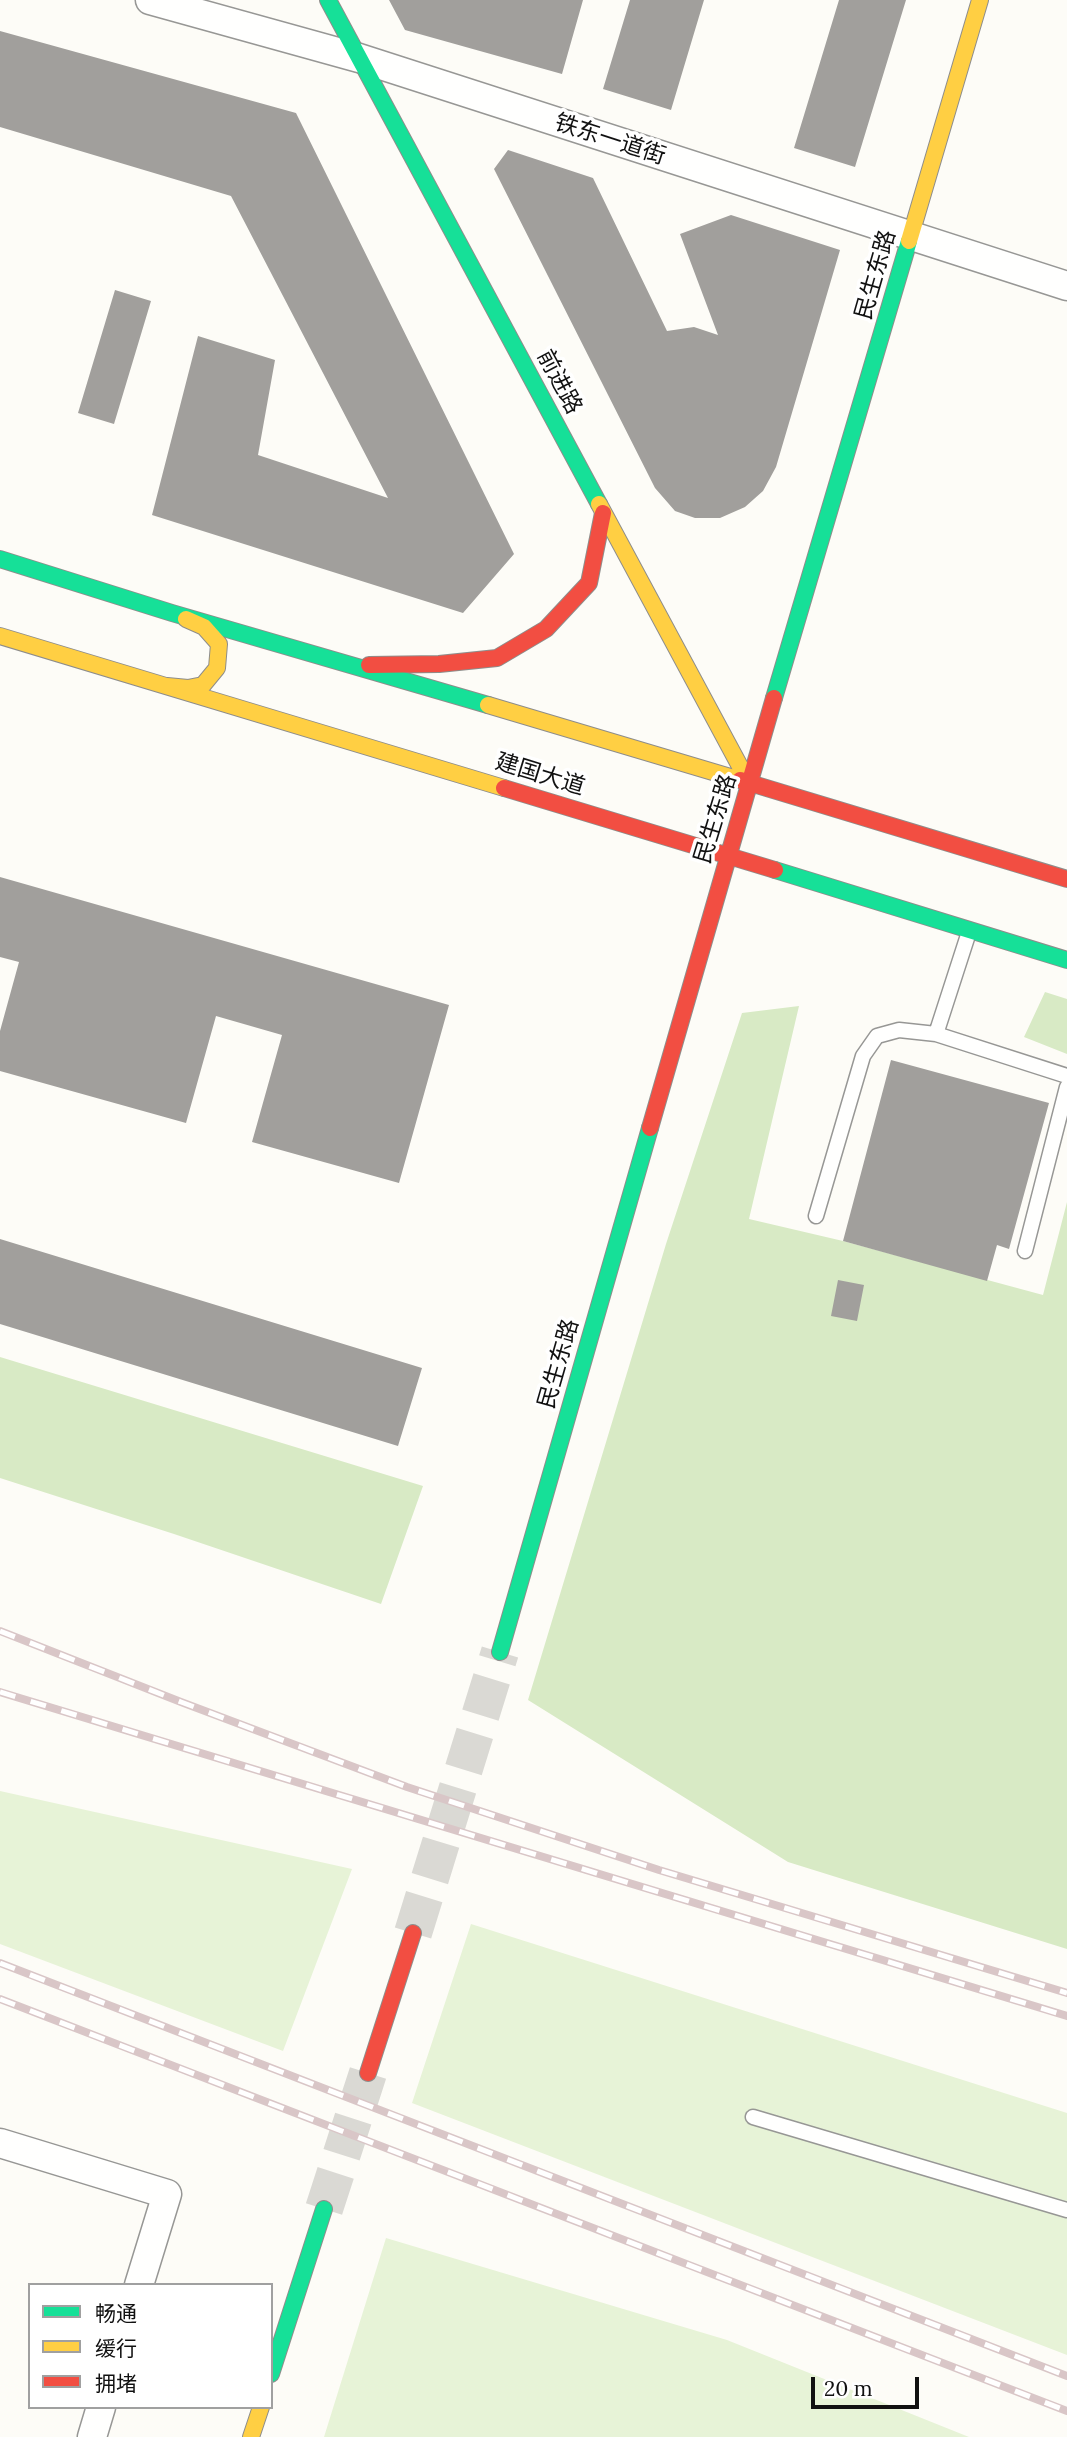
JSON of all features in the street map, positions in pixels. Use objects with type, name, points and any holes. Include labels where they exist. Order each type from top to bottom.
[{"type":"main road","name":"前进路","points":[[328,0],[750,785]]},
{"type":"main road","name":"民生东路","points":[[500,1652],[728,855],[980,0]]},
{"type":"main road","points":[[357,665],[439,664],[497,658],[546,629],[589,583],[603,513]]},
{"type":"main road","points":[[0,559],[172,613],[357,665],[1067,879]]},
{"type":"main road","points":[[162,685],[188,688],[202,685],[217,668],[219,644],[204,627],[172,613]]},
{"type":"main road","name":"建国大道","points":[[0,636],[1067,960]]},
{"type":"main road","points":[[368,2073],[413,1933]]},
{"type":"main road","points":[[273,2369],[324,2209]]},
{"type":"main road","points":[[251,2437],[260,2409]]},
{"type":"street","name":"铁东一道街","points":[[150,0],[359,58],[1067,286]]},
{"type":"street","points":[[0,2143],[167,2194],[140,2283]]},
{"type":"street","points":[[92,2437],[100,2409]]},
{"type":"lane","points":[[936,1034],[969,930]]},
{"type":"lane","points":[[816,1216],[863,1056],[877,1036],[899,1030],[936,1034],[1067,1076]]},
{"type":"lane","points":[[1025,1251],[1067,1087]]},
{"type":"lane","points":[[753,2117],[1067,2210]]},
{"type":"green space","points":[[1045,992],[1067,999],[1067,1054],[1024,1037]]},
{"type":"green space","points":[[799,1006],[749,1219],[843,1241],[1043,1295],[1067,1202],[1067,1949],[788,1862],[528,1700],[666,1244],[742,1013]]},
{"type":"green space","points":[[0,1357],[423,1486],[381,1604],[0,1478]]},
{"type":"green space","points":[[0,1791],[352,1869],[283,2051],[0,1944]]},
{"type":"green space","points":[[471,1924],[1067,2113],[1067,2355],[412,2103]]},
{"type":"green space","points":[[386,2238],[727,2340],[969,2437],[324,2437]]},
{"type":"building","points":[[389,0],[583,0],[562,74],[405,30]]},
{"type":"building","points":[[630,0],[704,0],[671,110],[603,89]]},
{"type":"building","points":[[839,0],[906,0],[855,167],[794,148]]},
{"type":"building","points":[[0,31],[296,113],[514,554],[463,613],[152,515],[198,336],[275,360],[258,455],[388,498],[231,196],[0,127]]},
{"type":"building","points":[[508,150],[593,178],[667,331],[694,327],[718,335],[680,234],[731,215],[840,250],[776,467],[763,491],[745,507],[720,518],[695,518],[675,511],[655,488],[494,169]]},
{"type":"building","points":[[115,290],[151,301],[114,424],[78,413]]},
{"type":"building","points":[[0,877],[449,1005],[399,1183],[252,1142],[282,1035],[216,1016],[186,1123],[0,1071],[0,1031],[19,962],[0,957]]},
{"type":"building","points":[[891,1060],[1049,1103],[1009,1249],[997,1245],[987,1281],[843,1241]]},
{"type":"building","points":[[0,1239],[422,1368],[398,1446],[0,1324]]},
{"type":"building","points":[[838,1280],[864,1285],[857,1321],[831,1316]]},
{"type":"tunnel","points":[[413,1933],[500,1652]]},
{"type":"tunnel","points":[[324,2209],[368,2073]]},
{"type":"railway","points":[[0,1631],[407,1787],[659,1870],[1067,1993]]},
{"type":"railway","points":[[0,1692],[1067,2016]]},
{"type":"railway","points":[[0,1963],[1067,2376]]},
{"type":"railway","points":[[0,1999],[1067,2411]]},
{"type":"traffic: fast","points":[[328,0],[599,504]]},
{"type":"traffic: fast","points":[[774,698],[909,241]]},
{"type":"traffic: fast","points":[[0,559],[172,613],[488,705]]},
{"type":"traffic: fast","points":[[775,870],[1067,960]]},
{"type":"traffic: fast","points":[[500,1652],[650,1128]]},
{"type":"traffic: fast","points":[[273,2368],[324,2209]]},
{"type":"traffic: slow","points":[[909,241],[980,0]]},
{"type":"traffic: slow","points":[[599,504],[750,785]]},
{"type":"traffic: slow","points":[[167,686],[188,688],[203,685],[217,668],[219,644],[204,627],[186,619]]},
{"type":"traffic: slow","points":[[0,636],[504,788]]},
{"type":"traffic: slow","points":[[488,705],[740,780]]},
{"type":"traffic: slow","points":[[251,2437],[260,2409]]},
{"type":"traffic: jam","points":[[369,665],[439,664],[497,658],[546,629],[589,583],[603,513]]},
{"type":"traffic: jam","points":[[650,1128],[774,698]]},
{"type":"traffic: jam","points":[[740,780],[1067,879]]},
{"type":"traffic: jam","points":[[504,788],[775,870]]},
{"type":"traffic: jam","points":[[368,2073],[413,1933]]}]
